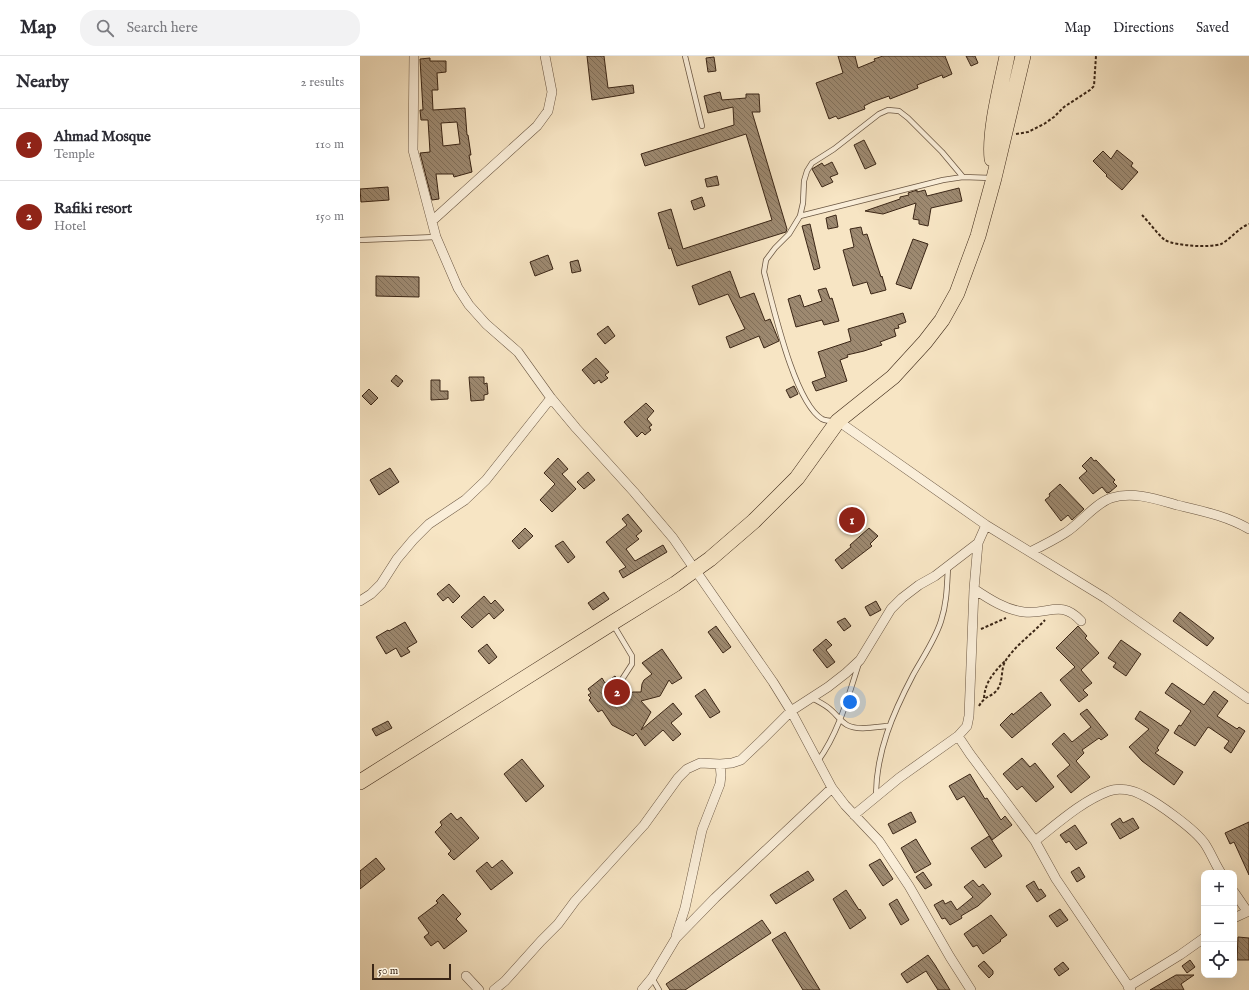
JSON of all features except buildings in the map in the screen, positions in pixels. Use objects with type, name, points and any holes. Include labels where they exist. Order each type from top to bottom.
[{"type":"highway","points":[[994,178],[991,151],[997,104],[1007,56]]},
{"type":"highway","points":[[360,782],[612,622],[675,584],[710,559],[750,525],[797,478],[838,421],[893,377],[925,342],[942,320],[957,293],[978,236],[1004,138],[1022,56]]},
{"type":"street","points":[[414,56],[414,150],[436,237],[458,288],[469,305],[486,324],[518,352],[551,398],[634,492],[672,538],[773,682],[791,711],[832,788],[854,815],[879,841],[909,886],[950,957],[972,990]]},
{"type":"street","points":[[432,221],[537,126],[548,111],[552,92],[545,56]]},
{"type":"street","points":[[360,601],[371,594],[381,584],[397,559],[429,524],[465,500],[486,480],[551,398]]},
{"type":"street","points":[[838,421],[986,525],[1104,598],[1249,699]]},
{"type":"street","points":[[1030,552],[1065,533],[1110,499],[1124,495],[1158,500],[1224,517],[1249,530]]},
{"type":"street","points":[[854,815],[923,759],[958,736],[967,726],[969,716],[974,589],[978,543],[986,525]]},
{"type":"street","points":[[494,990],[505,982],[558,924],[575,901],[644,825],[678,778],[687,769],[700,763],[720,764],[732,763],[740,760],[791,711],[836,681],[860,660],[891,609],[902,598],[919,585],[935,576],[978,543]]},
{"type":"street","points":[[974,589],[1002,606],[1017,611],[1030,612],[1066,610],[1076,615],[1081,621]]},
{"type":"street","points":[[958,736],[1035,840],[1056,879],[1129,988],[1201,940]]},
{"type":"street","points":[[676,938],[685,908],[702,830],[720,784],[720,764]]},
{"type":"street","points":[[642,990],[652,978],[676,938],[715,898],[832,788]]},
{"type":"street","points":[[1035,840],[1084,804],[1110,790],[1120,789],[1142,794],[1194,832],[1204,843],[1219,870]]},
{"type":"street","points":[[1237,896],[1248,911],[1237,916]]},
{"type":"street","points":[[466,976],[479,990]]},
{"type":"lane","points":[[685,56],[702,126]]},
{"type":"lane","points":[[838,421],[824,420],[816,414],[808,404],[802,392],[786,351],[764,272],[766,260],[775,248],[789,234],[800,216],[803,203],[804,181],[807,171],[812,163],[834,149],[879,114],[888,110],[899,111],[908,118],[942,152],[964,177]]},
{"type":"lane","points":[[800,216],[935,182],[964,177],[994,178]]},
{"type":"lane","points":[[360,240],[436,237]]},
{"type":"lane","points":[[876,796],[878,766],[888,726],[931,644],[941,621],[947,595],[948,565]]},
{"type":"lane","points":[[612,622],[632,656],[632,664],[621,681]]},
{"type":"lane","points":[[817,762],[828,748],[840,720],[860,660]]},
{"type":"lane","points":[[812,698],[831,710],[848,726],[888,726]]},
{"type":"lane","points":[[652,978],[659,990]]},
{"type":"path","points":[[1004,138],[1028,132],[1044,124],[1064,107],[1090,90],[1094,86],[1096,56]]},
{"type":"path","points":[[1142,215],[1166,241],[1186,245],[1210,246],[1221,244],[1249,224]]},
{"type":"path","points":[[984,700],[984,691],[990,678],[1024,640],[1044,622],[1052,610]]},
{"type":"path","points":[[972,631],[1004,619],[1017,611]]},
{"type":"path","points":[[978,708],[984,700],[998,689],[1002,677],[1003,665],[1006,660]]},
{"type":"place","name":"Ahmad Mosque","points":[[852,520]]},
{"type":"place","name":"Rafiki resort","points":[[617,692]]}]
